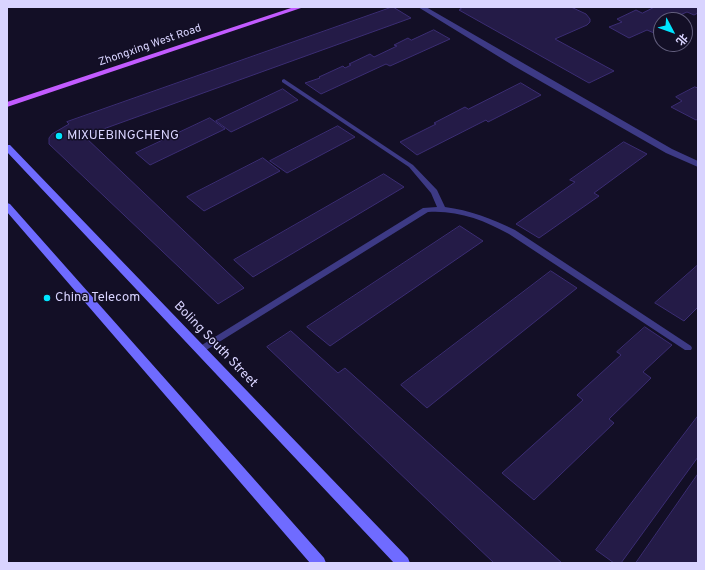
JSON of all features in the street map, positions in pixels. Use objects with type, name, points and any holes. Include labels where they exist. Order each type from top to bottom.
[{"type":"main road","name":"Zhongxing West Road","points":[[7,105],[301,7]]},
{"type":"main road","name":"Boling South Street","points":[[7,147],[403,563]]},
{"type":"main road","points":[[7,206],[319,563]]},
{"type":"street","points":[[421,7],[558,88],[669,151],[698,164]]},
{"type":"lane","points":[[284,81],[411,166],[434,192],[442,209]]},
{"type":"lane","points":[[200,350],[426,210],[442,209],[459,211],[477,216],[512,232],[688,348]]},
{"type":"building","points":[[393,7],[411,18],[84,136],[244,288],[218,304],[49,144],[49,138],[52,134],[69,124],[67,122]]},
{"type":"building","points":[[459,7],[571,7],[586,14],[590,19],[590,22],[587,25],[555,39],[614,71],[589,83],[459,10],[461,9]]},
{"type":"building","points":[[655,7],[698,7],[698,13],[694,15],[693,12],[653,12],[653,33],[647,30],[629,38],[609,27],[622,22],[617,19],[636,10],[642,13]]},
{"type":"building","points":[[434,30],[450,39],[390,66],[386,64],[321,94],[305,83],[320,78],[319,77],[343,66],[345,68],[351,65],[349,64],[370,54],[374,57],[397,46],[394,45],[408,38],[411,40]]},
{"type":"building","points":[[521,83],[541,95],[488,122],[486,120],[417,155],[400,142],[436,124],[434,123],[465,107],[468,109]]},
{"type":"building","points":[[695,87],[698,88],[698,119],[696,120],[671,107],[682,101],[676,97]]},
{"type":"building","points":[[283,89],[298,100],[231,132],[216,121]]},
{"type":"building","points":[[210,118],[225,129],[150,165],[136,153]]},
{"type":"building","points":[[338,126],[355,137],[287,173],[270,161]]},
{"type":"building","points":[[624,142],[647,154],[594,193],[599,196],[539,238],[516,224],[575,182],[570,180]]},
{"type":"building","points":[[263,158],[280,171],[204,211],[187,197]]},
{"type":"building","points":[[384,174],[404,187],[253,277],[234,260]]},
{"type":"building","points":[[460,226],[483,241],[330,346],[307,327]]},
{"type":"building","points":[[698,265],[698,307],[684,321],[655,303]]},
{"type":"building","points":[[551,271],[577,288],[427,408],[401,385]]},
{"type":"building","points":[[645,327],[672,345],[643,372],[651,378],[609,419],[614,423],[534,500],[502,473],[583,400],[577,395],[621,355],[617,352]]},
{"type":"building","points":[[291,331],[338,373],[345,368],[562,563],[494,563],[267,347]]},
{"type":"building","points":[[698,416],[698,457],[621,563],[614,563],[596,550]]},
{"type":"building","points":[[698,474],[698,563],[636,563]]},
{"type":"place","name":"MIXUEBINGCHENG","points":[[59,136]]},
{"type":"place","name":"China Telecom","points":[[47,298]]}]
